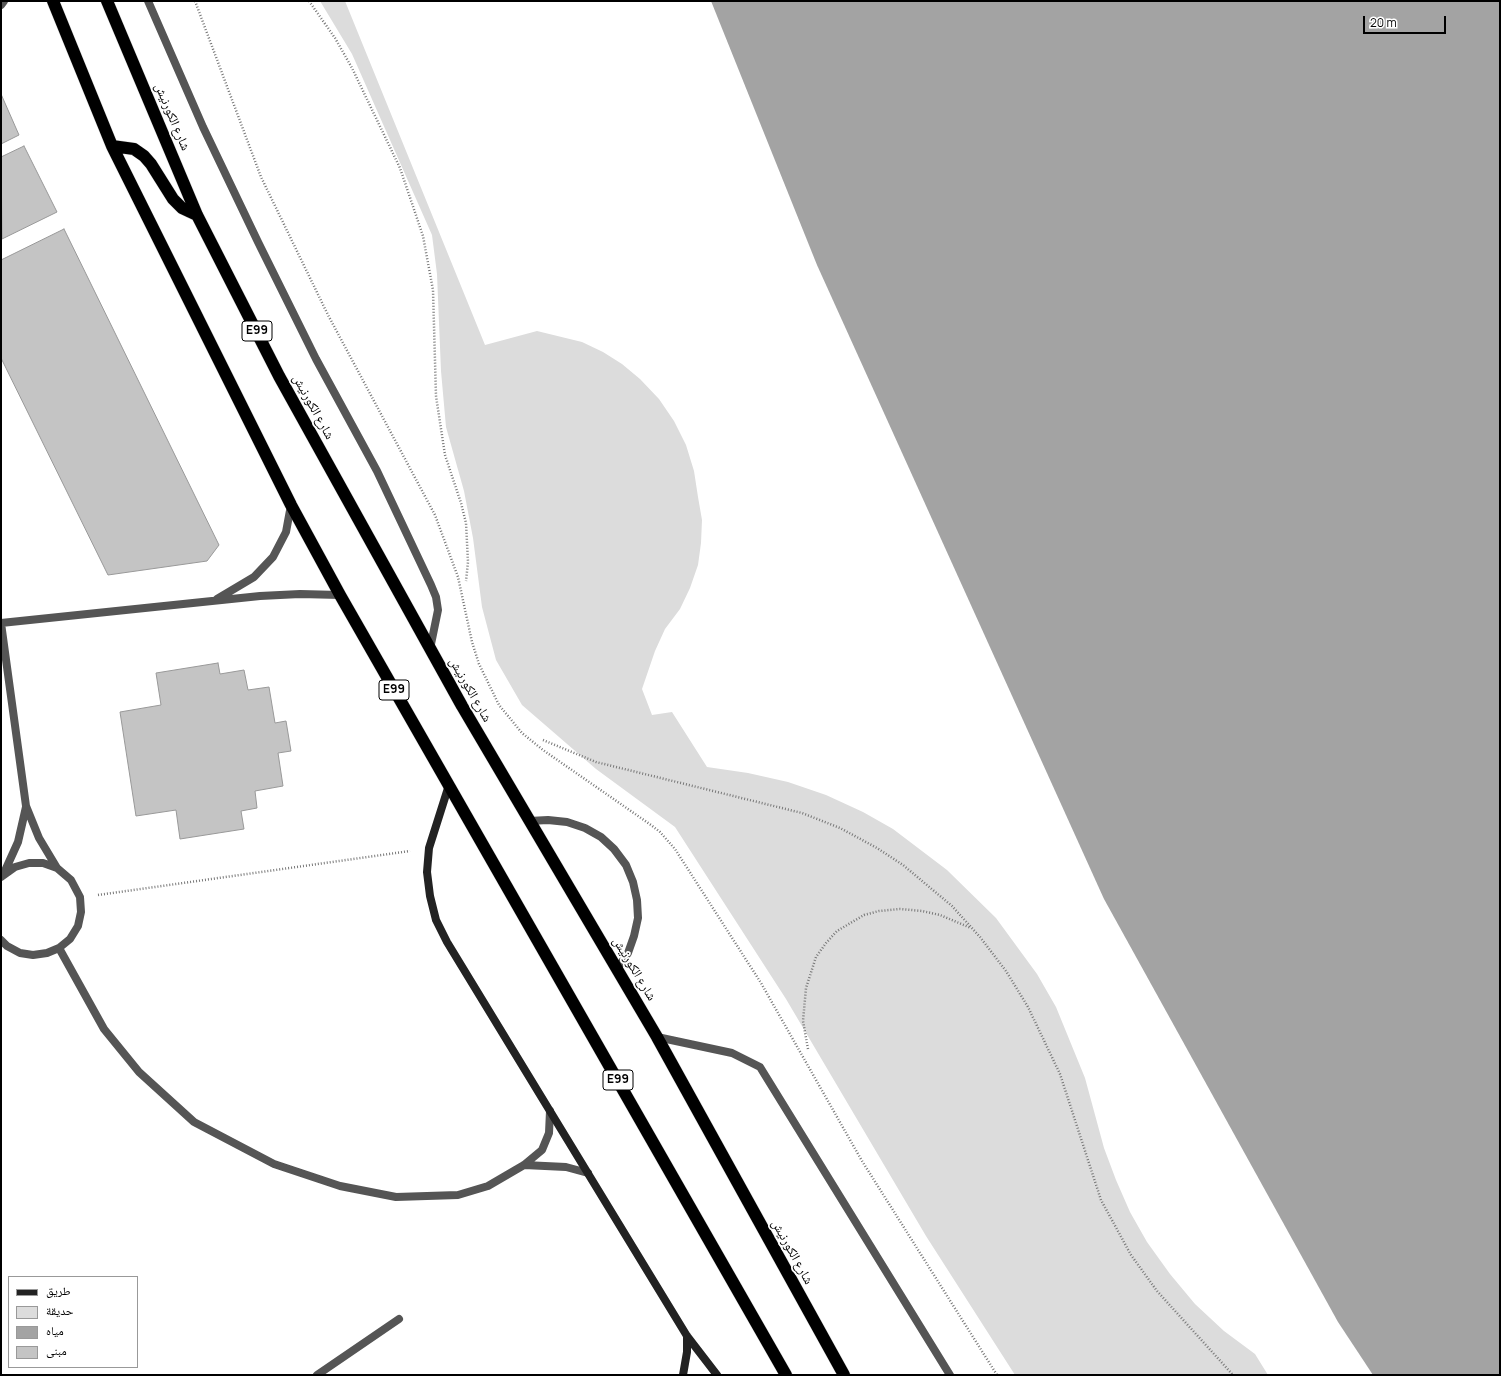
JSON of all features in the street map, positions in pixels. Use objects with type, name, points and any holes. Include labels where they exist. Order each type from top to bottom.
[{"type":"highway","name":"E99","points":[[53,1],[112,146],[291,505],[340,595],[786,1375]]},
{"type":"highway","name":"شارع الكورنيش","points":[[107,1],[197,215],[279,376],[430,649],[658,1037],[844,1375]]},
{"type":"highway","points":[[112,146],[134,149],[144,156],[151,164],[173,199],[182,208],[197,215]]},
{"type":"street","points":[[1,5],[4,1]]},
{"type":"street","points":[[148,1],[203,127],[254,235],[316,359],[377,471],[431,585],[436,597],[438,610],[430,649]]},
{"type":"street","points":[[213,602],[254,577],[273,557],[286,532],[291,505]]},
{"type":"street","points":[[1,940],[7,946],[20,953],[33,955],[47,954],[59,948],[70,939],[78,926],[81,912],[80,897],[71,880],[57,868],[39,838],[26,806],[1,623],[281,594],[340,595]]},
{"type":"street","points":[[449,785],[429,848],[427,872],[430,896],[436,920],[447,942],[687,1336],[717,1375]]},
{"type":"street","points":[[2,876],[18,842],[26,806]]},
{"type":"street","points":[[530,821],[548,820],[567,822],[585,828],[601,837],[614,849],[626,865],[633,882],[637,900],[638,918],[628,954],[617,969]]},
{"type":"street","points":[[2,876],[14,867],[29,863],[43,863],[57,868]]},
{"type":"street","points":[[59,948],[104,1028],[139,1072],[194,1122],[274,1164],[340,1186],[396,1197],[458,1195],[488,1186],[524,1165],[542,1150],[549,1134],[550,1111]]},
{"type":"street","points":[[658,1037],[732,1053],[760,1067],[950,1375]]},
{"type":"street","points":[[524,1165],[566,1167],[588,1173]]},
{"type":"street","points":[[317,1375],[398,1320]]},
{"type":"street","points":[[683,1375],[687,1352],[687,1336]]},
{"type":"path","points":[[195,1],[261,177],[328,314],[435,515],[458,577],[472,642],[479,664],[499,705],[522,733],[543,750],[651,825],[660,832],[675,849],[761,983],[862,1161],[997,1375]]},
{"type":"path","points":[[310,1],[335,38],[352,68],[400,168],[423,236],[433,290],[438,411],[445,455],[466,523],[468,562],[466,581]]},
{"type":"path","points":[[543,740],[596,762],[802,813],[840,828],[877,848],[903,865],[952,906],[1006,971],[1028,1007],[1071,1104],[1101,1200],[1131,1255],[1157,1291],[1233,1375]]},
{"type":"path","points":[[80,897],[429,848]]},
{"type":"path","points":[[808,1049],[805,1035],[803,1005],[810,972],[816,957],[826,943],[850,922],[864,915],[879,911],[900,909],[922,911],[940,915],[956,920],[972,929]]},
{"type":"green space","points":[[320,1],[345,1],[485,345],[537,331],[582,342],[603,352],[622,364],[640,379],[659,399],[674,421],[686,445],[694,471],[702,520],[701,543],[698,565],[690,588],[680,609],[665,629],[655,651],[642,689],[652,715],[672,712],[707,767],[748,773],[788,782],[826,795],[863,812],[893,829],[947,870],[996,918],[1037,974],[1056,1007],[1085,1078],[1104,1148],[1116,1180],[1130,1212],[1147,1242],[1170,1274],[1195,1304],[1224,1331],[1255,1354],[1268,1375],[1015,1375],[926,1236],[786,999],[675,827],[596,769],[522,705],[496,660],[482,607],[473,538],[464,491],[446,427],[441,371],[437,274],[432,235],[352,54]]},
{"type":"water","points":[[711,1],[1500,1],[1500,1375],[1373,1375],[1338,1322],[1104,899],[817,265]]},
{"type":"building","points":[[1,94],[19,135],[1,144]]},
{"type":"building","points":[[24,146],[57,212],[2,239],[1,157]]},
{"type":"building","points":[[64,229],[219,545],[207,561],[108,575],[1,358],[1,260]]},
{"type":"building","points":[[218,663],[220,674],[244,670],[248,690],[269,687],[275,723],[286,721],[291,751],[278,753],[283,786],[255,791],[257,808],[241,811],[244,829],[180,839],[176,810],[136,816],[120,712],[161,705],[156,673]]}]
